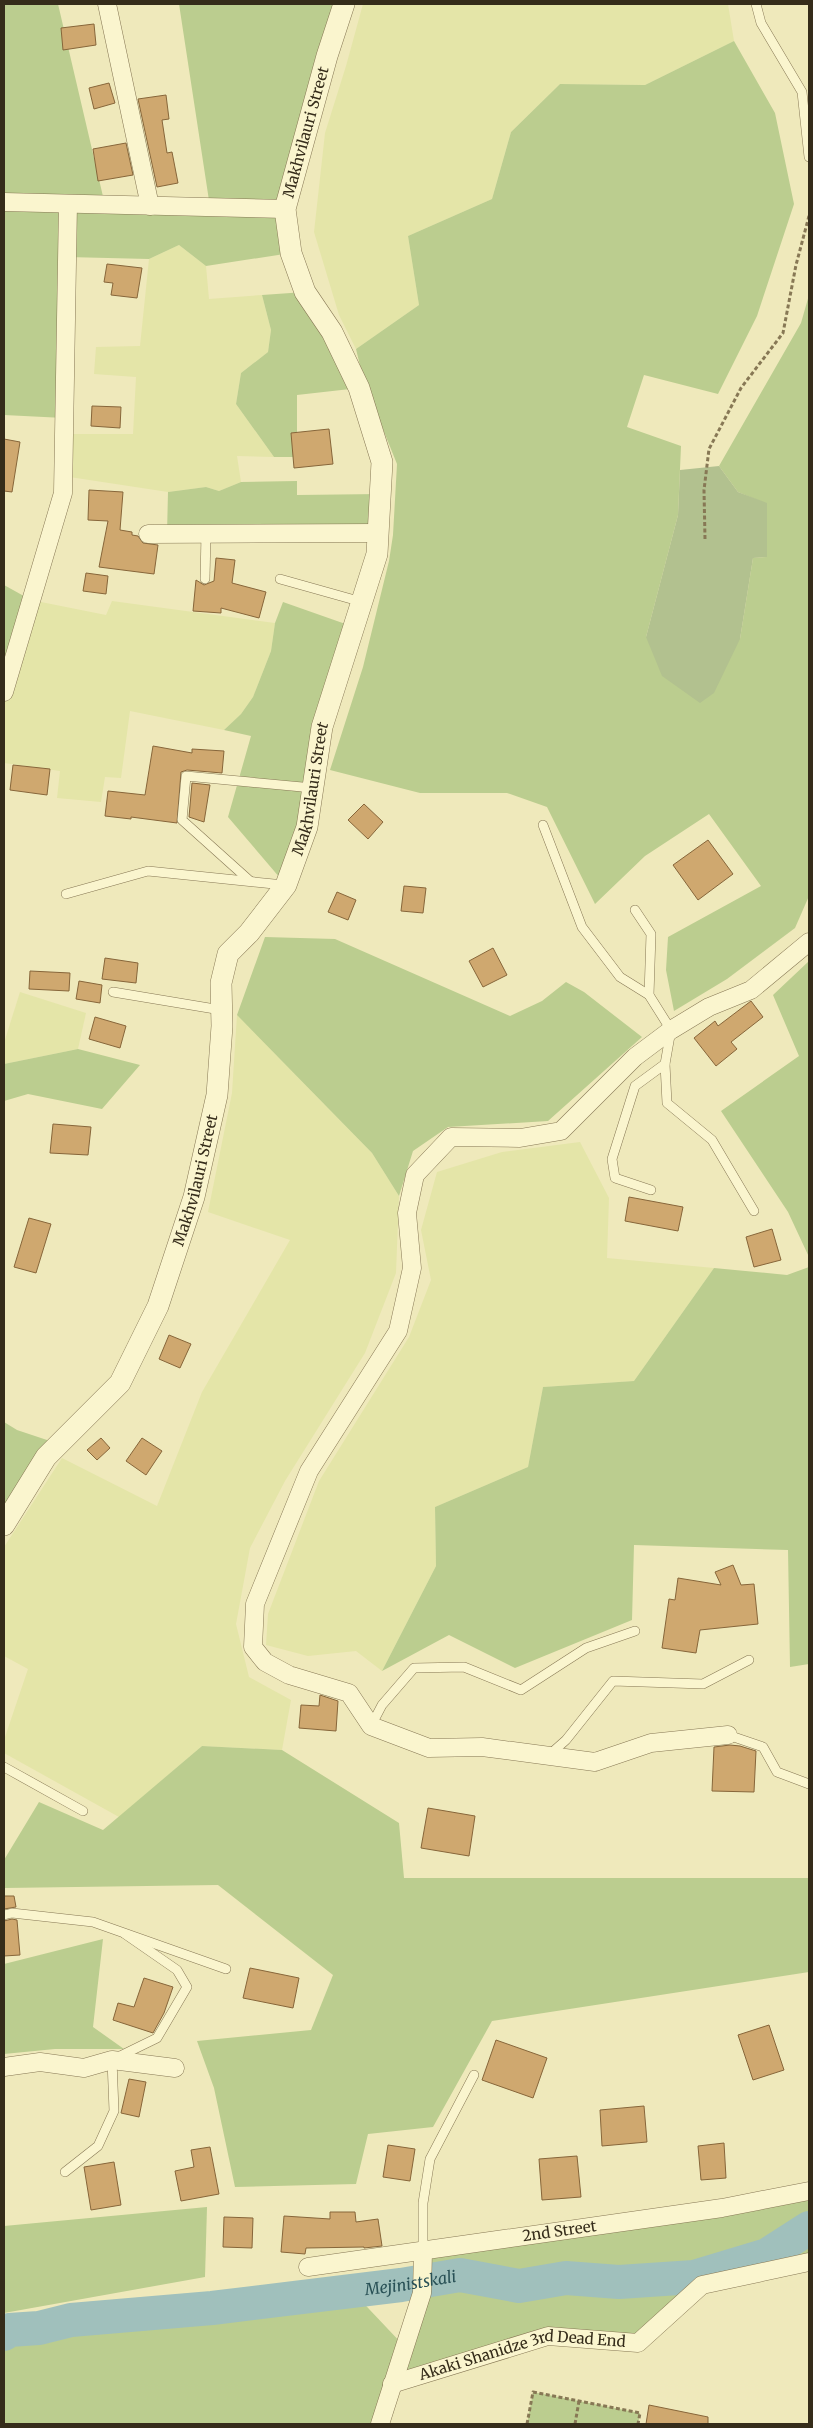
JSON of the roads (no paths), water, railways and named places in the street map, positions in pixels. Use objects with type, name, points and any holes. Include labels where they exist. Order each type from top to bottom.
[{"type":"street","points":[[107,4],[150,206]]},
{"type":"street","name":"Makhvilauri Street","points":[[4,1525],[46,1456],[120,1383],[158,1306],[194,1197],[217,1096],[222,1010],[221,983],[228,954],[249,933],[286,885],[308,827],[322,727],[377,554],[382,462],[359,388],[332,332],[305,292],[291,253],[286,209],[332,38],[344,4]]},
{"type":"street","points":[[4,202],[286,209]]},
{"type":"street","points":[[4,692],[63,493],[68,204]]},
{"type":"street","points":[[148,534],[378,533]]},
{"type":"street","points":[[728,1735],[651,1743],[595,1762],[482,1747],[429,1748],[371,1726],[349,1693],[289,1675],[265,1662],[254,1647],[255,1604],[309,1471],[398,1331],[412,1268],[407,1213],[416,1175],[452,1138],[520,1138],[561,1131],[635,1057],[671,1030],[709,1006],[751,990],[809,942]]},
{"type":"street","points":[[4,2066],[40,2062],[84,2068],[112,2060],[175,2068]]},
{"type":"street","name":"2nd Street","points":[[308,2268],[423,2255],[722,2208],[809,2192]]},
{"type":"street","points":[[380,2424],[422,2293],[423,2255]]},
{"type":"street","name":"Akaki Shanidze 3rd Dead End","points":[[392,2384],[548,2336],[638,2343],[702,2286],[809,2262]]},
{"type":"lane","points":[[756,4],[761,23],[802,92],[809,157]]},
{"type":"lane","points":[[205,579],[206,534]]},
{"type":"lane","points":[[280,579],[362,602]]},
{"type":"lane","points":[[250,881],[182,820],[186,776],[313,788]]},
{"type":"lane","points":[[543,825],[582,927],[620,977],[649,995],[671,1030],[665,1064],[667,1103],[712,1140],[754,1211]]},
{"type":"lane","points":[[66,894],[148,871],[286,885]]},
{"type":"lane","points":[[635,910],[651,934],[649,995]]},
{"type":"lane","points":[[113,992],[222,1010]]},
{"type":"lane","points":[[651,1190],[615,1178],[612,1159],[635,1086],[665,1064]]},
{"type":"lane","points":[[371,1726],[382,1706],[414,1668],[464,1667],[521,1690],[586,1648],[635,1631]]},
{"type":"lane","points":[[548,1756],[566,1740],[613,1681],[703,1684],[748,1660]]},
{"type":"lane","points":[[728,1735],[764,1747],[776,1772],[809,1784]]},
{"type":"lane","points":[[4,1767],[83,1811]]},
{"type":"lane","points":[[4,1915],[12,1914],[93,1922],[226,1969]]},
{"type":"lane","points":[[65,2172],[98,2146],[114,2111],[112,2060],[157,2038],[187,1987],[177,1970],[125,1934]]},
{"type":"lane","points":[[423,2255],[423,2203],[430,2159],[474,2075]]},
{"type":"waterway","name":"Mejinistskali","points":[[4,2334],[9,2330],[39,2328],[71,2320],[212,2308],[401,2285],[460,2275],[519,2286],[566,2278],[619,2282],[694,2277],[767,2255],[809,2228]]}]
